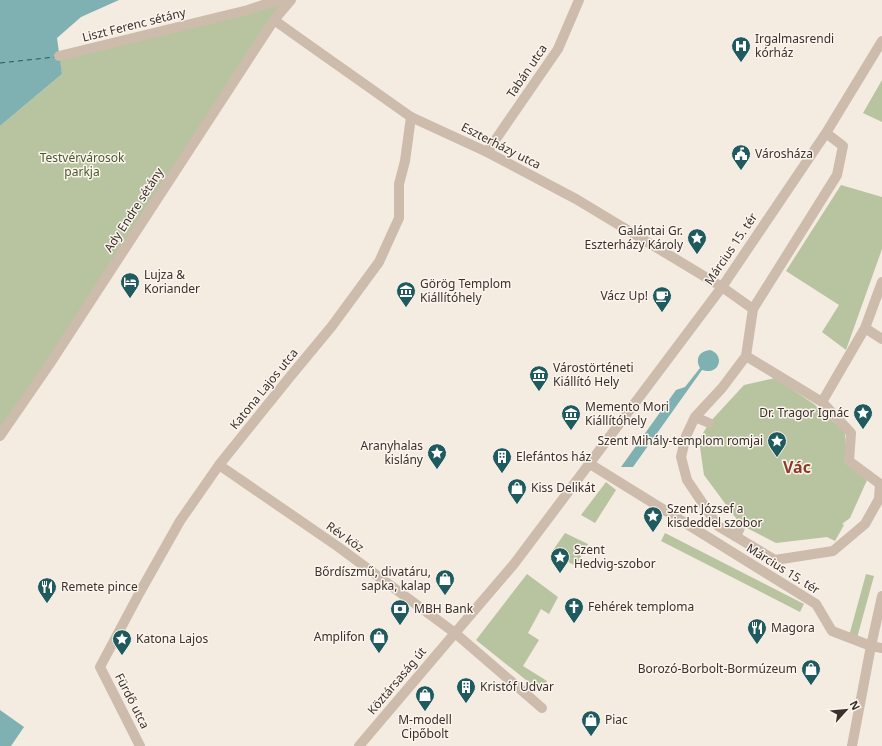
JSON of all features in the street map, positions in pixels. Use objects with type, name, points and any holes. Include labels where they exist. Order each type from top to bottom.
[{"type":"street","name":"Liszt Ferenc sétány","points":[[59,56],[286,0]]},
{"type":"street","name":"Ady Endre sétány","points":[[0,436],[49,365],[274,20],[291,0]]},
{"type":"street","name":"Tabán utca","points":[[487,152],[558,49],[579,0]]},
{"type":"street","name":"Eszterházy utca","points":[[274,20],[410,116],[487,152],[576,199],[722,287],[753,308]]},
{"type":"street","name":"Március 15. tér","points":[[455,633],[514,564],[722,287],[826,134],[882,41]]},
{"type":"street","name":"Katona Lajos utca","points":[[100,667],[140,592],[180,522],[220,464],[332,326],[379,262],[400,218],[399,184],[405,161],[410,116]]},
{"type":"street","points":[[746,356],[822,402],[851,433],[846,462],[880,484],[881,499],[865,524],[833,551],[775,560],[718,526],[687,480],[681,457],[686,436],[695,417],[722,388],[746,356],[753,308],[837,175],[843,146],[826,134]]},
{"type":"street","points":[[822,402],[865,328],[882,282]]},
{"type":"street","points":[[865,328],[882,339]]},
{"type":"street","points":[[695,417],[709,423]]},
{"type":"street","name":"Rév köz","points":[[220,464],[337,546],[455,633],[542,708]]},
{"type":"street","name":"Március 15. tér","points":[[590,464],[816,604],[832,631],[871,646],[882,648]]},
{"type":"street","points":[[736,537],[741,525]]},
{"type":"street","points":[[852,746],[882,596]]},
{"type":"street","name":"Köztársaság út","points":[[358,746],[455,633]]},
{"type":"street","name":"Fürdő utca","points":[[100,667],[140,746]]},
{"type":"green space","name":"Testvérvárosok parkja","points":[[285,0],[0,436],[0,126],[62,74],[59,56]]},
{"type":"green space","points":[[882,80],[882,122],[863,113]]},
{"type":"green space","points":[[841,185],[882,197],[882,249],[846,350],[822,332],[839,305],[786,271]]},
{"type":"green space","points":[[775,378],[814,404],[845,432],[846,450],[844,462],[868,478],[850,518],[842,524],[844,525],[835,541],[827,537],[776,543],[741,525],[704,475],[699,440],[709,423],[744,385]]},
{"type":"green space","points":[[606,482],[616,490],[595,523],[581,515]]},
{"type":"green space","points":[[565,533],[588,544],[576,566],[551,553]]},
{"type":"green space","points":[[665,533],[804,604],[800,612],[661,541]]},
{"type":"green space","points":[[527,574],[558,597],[549,614],[541,609],[528,633],[539,640],[523,666],[547,681],[541,692],[476,640]]},
{"type":"green space","points":[[866,574],[874,576],[857,638],[849,636]]},
{"type":"water","points":[[0,0],[119,0],[81,17],[57,38],[62,74],[0,126]]},
{"type":"water","points":[[710,350],[718,356],[719,360],[716,368],[708,371],[702,370],[633,467],[621,467],[676,390],[685,387],[700,368],[698,362],[699,356],[703,352]]},
{"type":"water","points":[[0,710],[24,727],[11,746],[0,746]]},
{"type":"ferry route","points":[[0,63],[55,57]]},
{"type":"place","name":"Irgalmasrendi kórház","points":[[741,63]]},
{"type":"place","name":"Városháza","points":[[741,171]]},
{"type":"place","name":"Galántai Gr. Eszterházy Károly","points":[[697,255]]},
{"type":"place","name":"Lujza & Koriander","points":[[130,299]]},
{"type":"place","name":"Görög Templom Kiállítóhely","points":[[406,308]]},
{"type":"place","name":"Vácz Up!","points":[[662,313]]},
{"type":"place","name":"Várostörténeti Kiállító Hely","points":[[539,392]]},
{"type":"place","name":"Dr. Tragor Ignác","points":[[863,430]]},
{"type":"place","name":"Memento Mori Kiállítóhely","points":[[571,431]]},
{"type":"place","name":"Szent Mihály-templom romjai","points":[[777,458]]},
{"type":"place","name":"Aranyhalas kislány","points":[[437,470]]},
{"type":"place","name":"Elefántos ház","points":[[502,474]]},
{"type":"place","name":"Kiss Delikát","points":[[517,505]]},
{"type":"place","name":"Szent József a kisdeddel szobor","points":[[653,533]]},
{"type":"place","name":"Szent Hedvig-szobor","points":[[560,574]]},
{"type":"place","name":"Bőrdíszmű, divatáru, sapka, kalap","points":[[445,596]]},
{"type":"place","name":"Remete pince","points":[[47,604]]},
{"type":"place","name":"Fehérek temploma","points":[[574,624]]},
{"type":"place","name":"MBH Bank","points":[[400,626]]},
{"type":"place","name":"Magora","points":[[757,645]]},
{"type":"place","name":"Amplifon","points":[[379,654]]},
{"type":"place","name":"Katona Lajos","points":[[122,656]]},
{"type":"place","name":"Borozó-Borbolt-Bormúzeum","points":[[811,686]]},
{"type":"place","name":"Kristóf Udvar","points":[[466,704]]},
{"type":"place","name":"M-modell Cipőbolt","points":[[425,712]]},
{"type":"place","name":"Piac","points":[[591,737]]},
{"type":"district","name":"Vác","points":[[797,467]]}]
